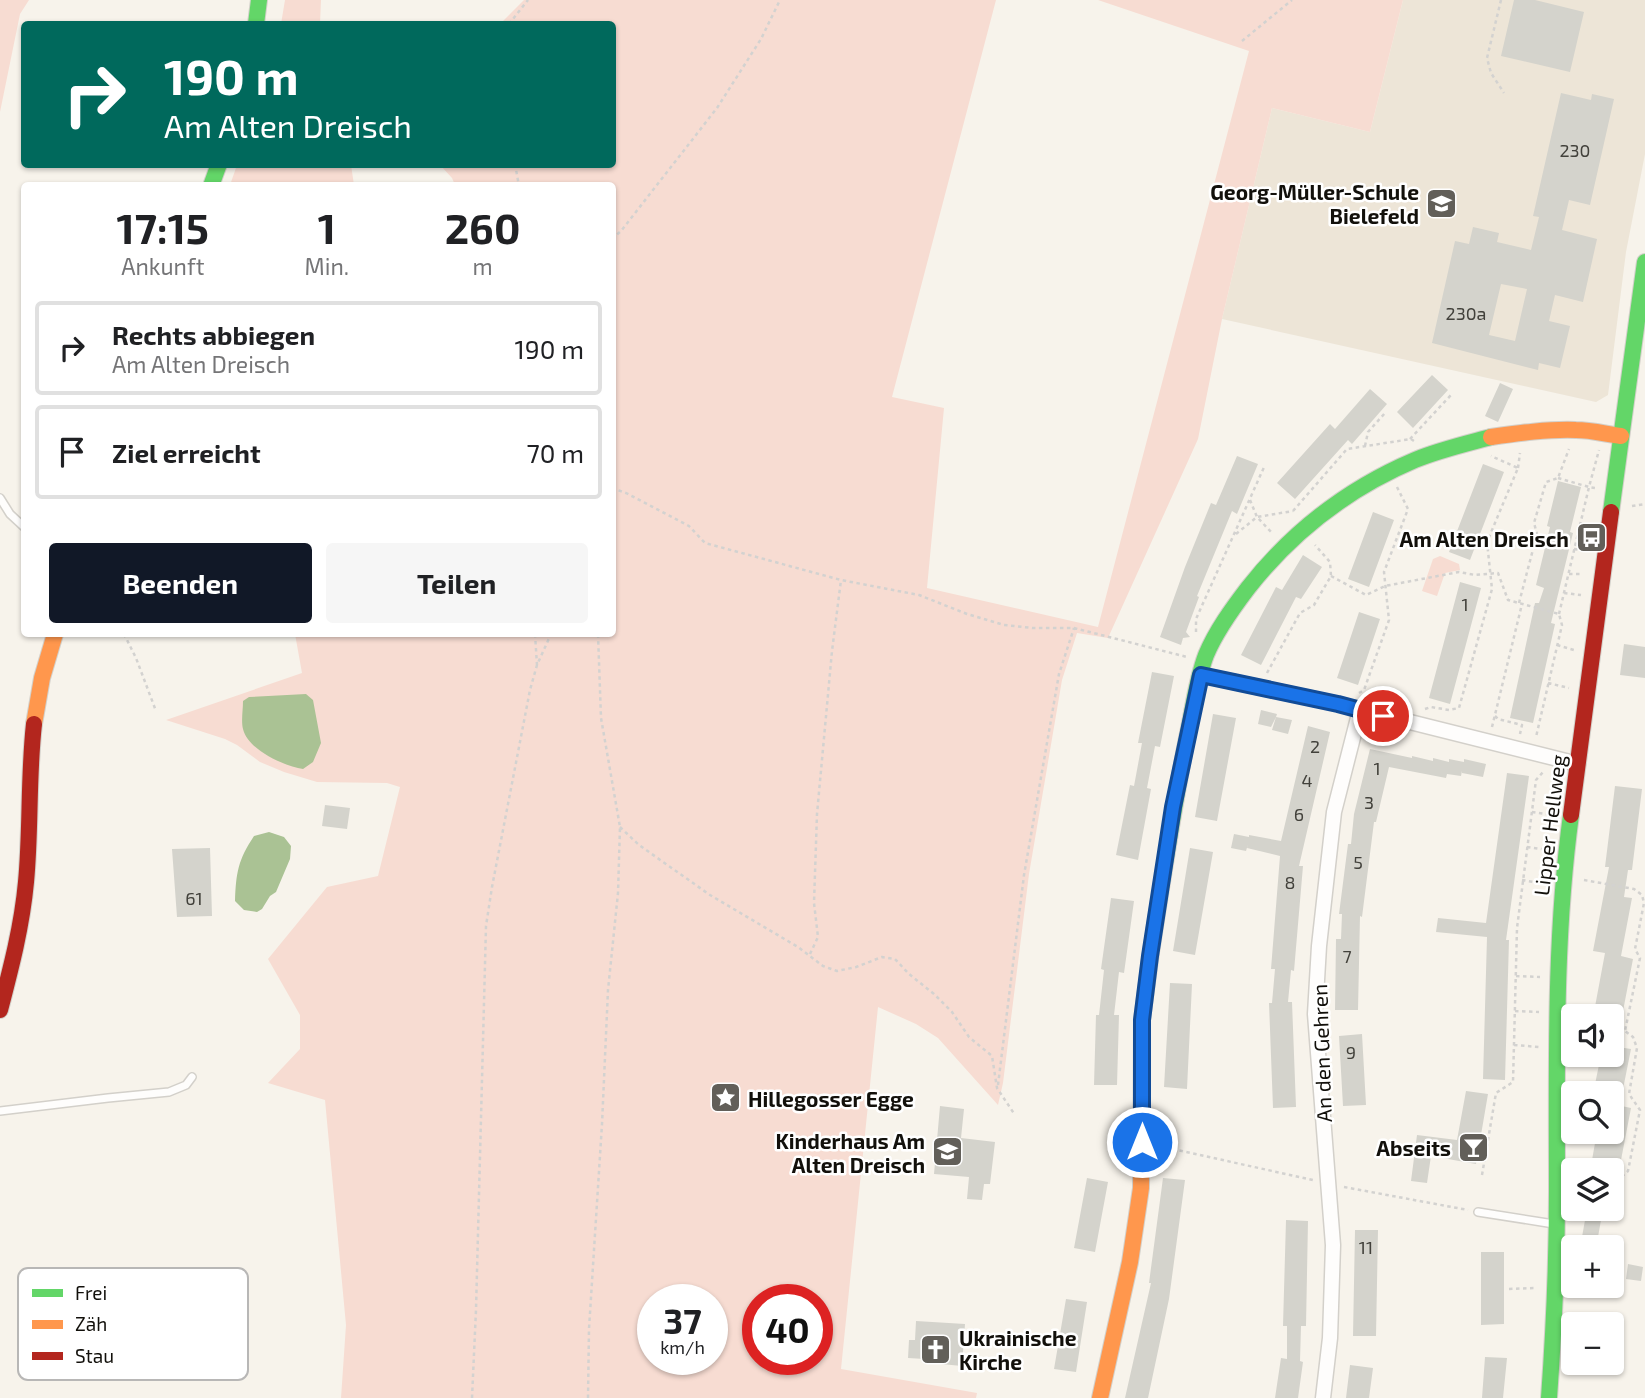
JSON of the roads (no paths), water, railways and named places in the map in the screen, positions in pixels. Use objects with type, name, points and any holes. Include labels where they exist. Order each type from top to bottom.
[{"type":"street","points":[[256,21],[259,0]]},
{"type":"street","name":"Lipper Hellweg","points":[[1549,1398],[1558,1225],[1555,1106],[1559,917],[1645,262]]},
{"type":"street","points":[[1100,1398],[1134,1239],[1141,1188],[1142,1020],[1150,956],[1173,807],[1204,662],[1246,589],[1285,546],[1304,528],[1356,490],[1393,469],[1462,444],[1513,433],[1576,430],[1621,436]]},
{"type":"street","points":[[0,1010],[14,960],[26,884],[36,706],[42,674],[54,637]]},
{"type":"street","points":[[1204,662],[1264,688],[1578,764]]},
{"type":"street","name":"An den Gehren","points":[[1323,1398],[1330,1338],[1333,1245],[1315,1014],[1319,946],[1334,813],[1360,710]]},
{"type":"lane","points":[[0,498],[10,514],[21,524]]},
{"type":"lane","points":[[0,1111],[169,1092],[186,1085],[192,1077]]},
{"type":"lane","points":[[1478,1212],[1558,1225]]},
{"type":"place","name":"Georg-Müller-Schule Bielefeld","points":[[1442,203]]},
{"type":"place","name":"Am Alten Dreisch","points":[[1592,538]]},
{"type":"place","name":"Hillegosser Egge","points":[[725,1098]]},
{"type":"place","name":"Abseits","points":[[1474,1147]]},
{"type":"place","name":"Kinderhaus Am Alten Dreisch","points":[[948,1152]]},
{"type":"place","name":"Ukrainische Kirche","points":[[936,1349]]}]
